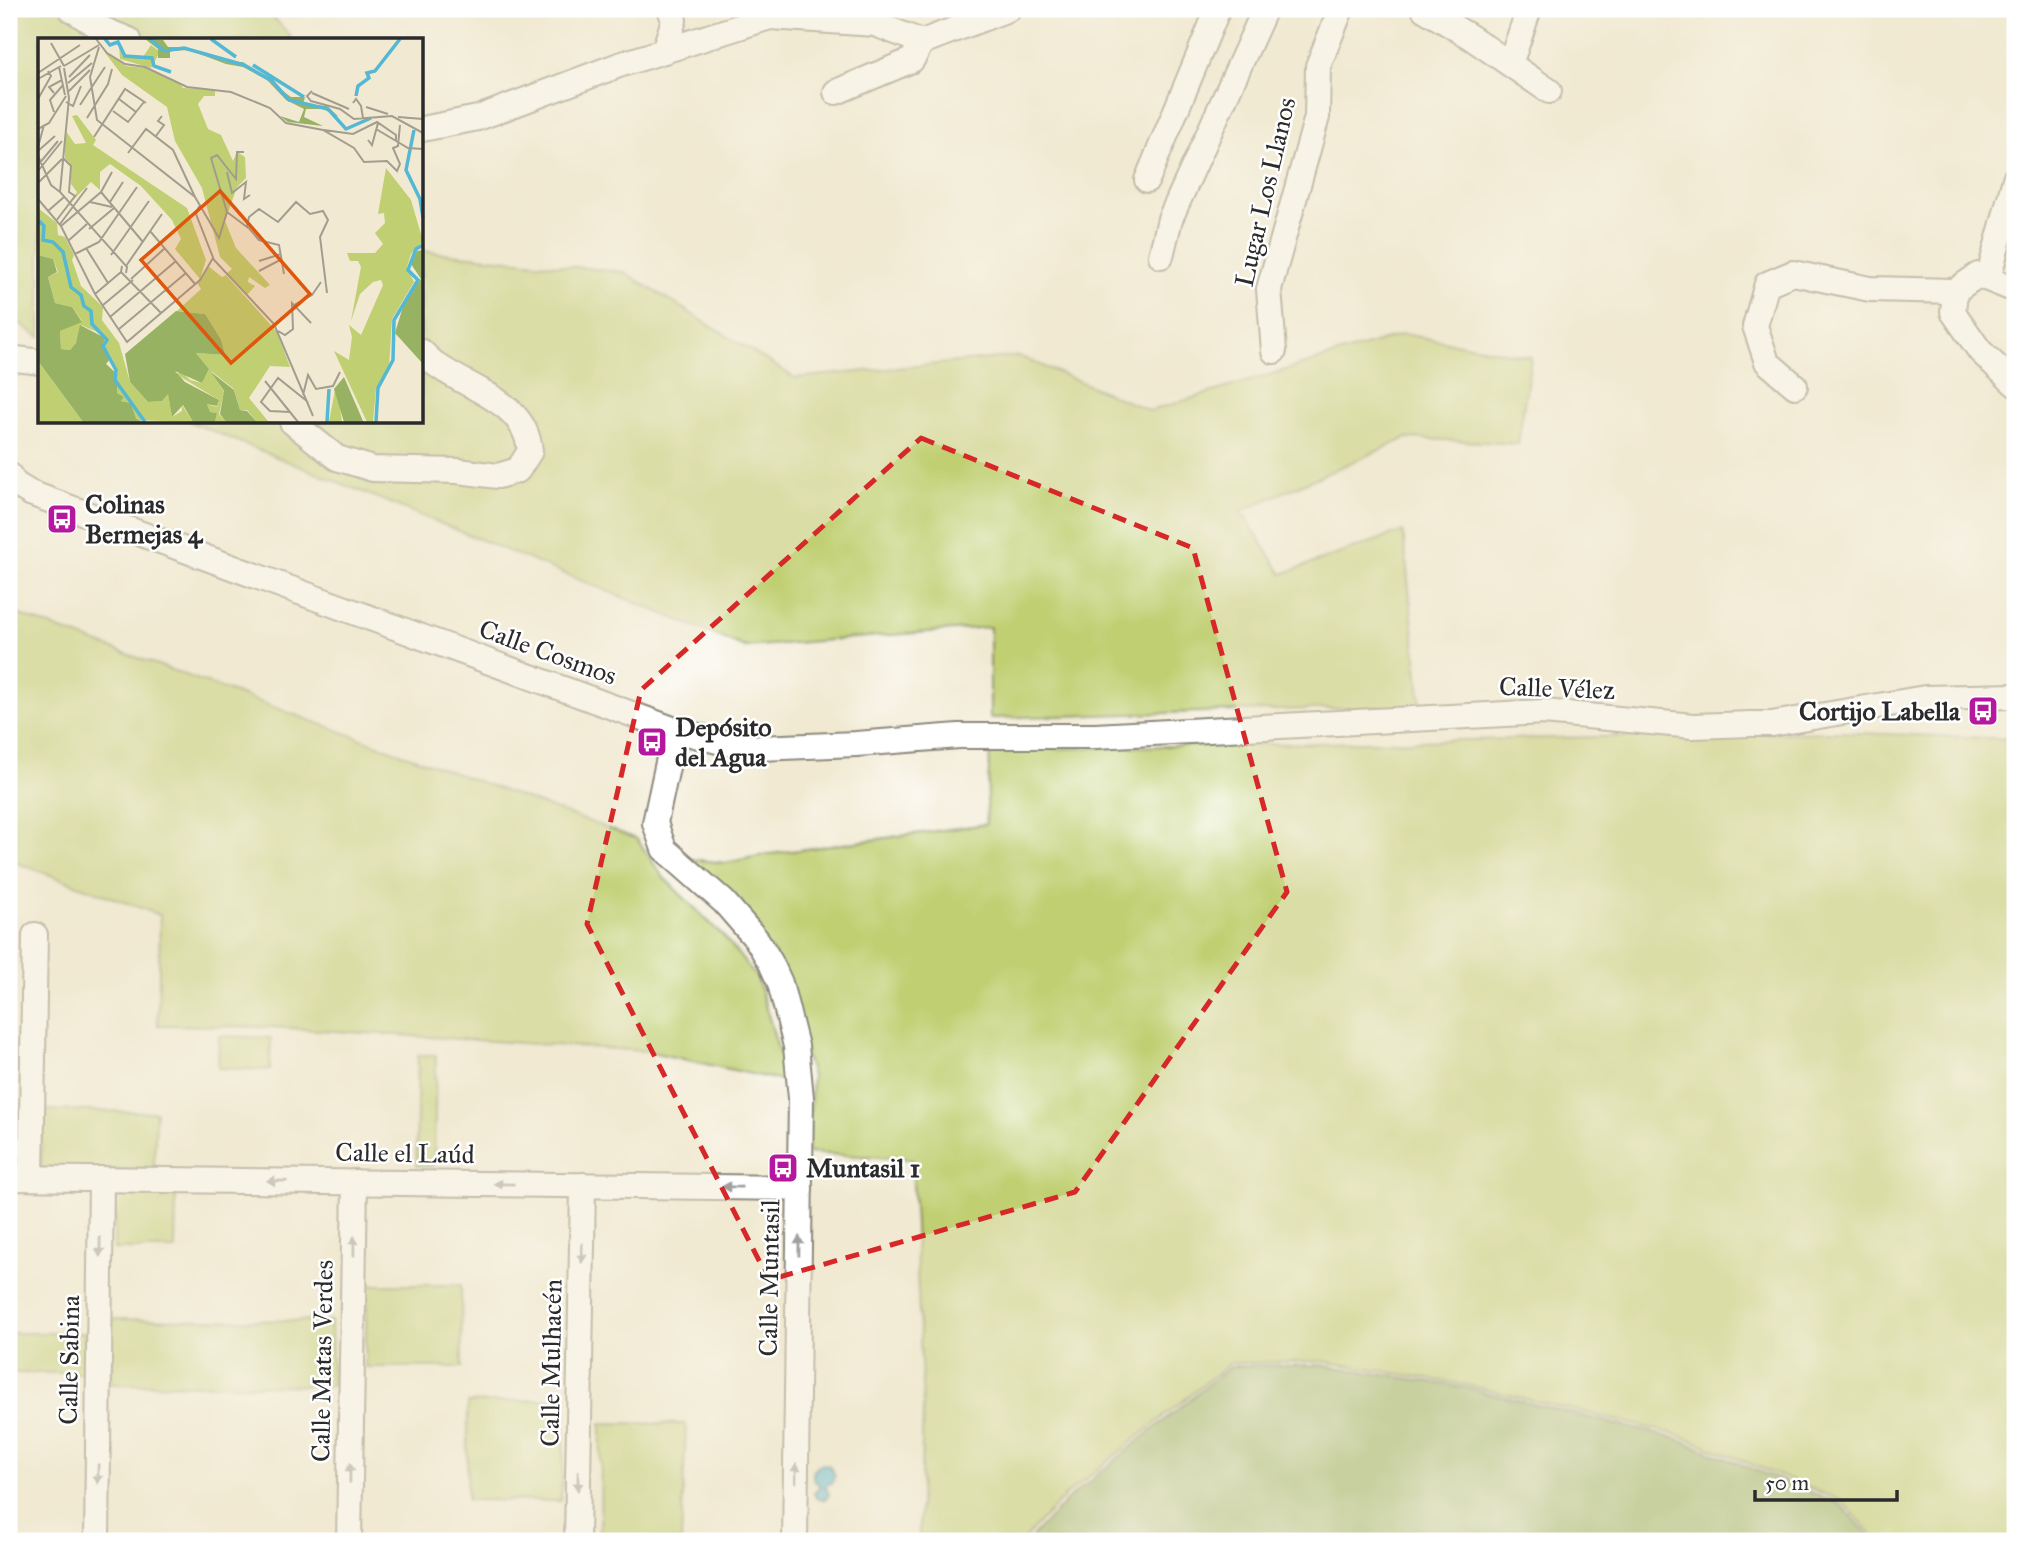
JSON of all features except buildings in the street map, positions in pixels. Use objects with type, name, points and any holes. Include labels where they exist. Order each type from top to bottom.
[{"type":"street","points":[[71,9],[102,29],[124,38]]},
{"type":"street","points":[[664,51],[674,20],[670,9]]},
{"type":"street","points":[[836,92],[912,60],[922,42],[1008,9]]},
{"type":"street","points":[[1147,180],[1218,9]]},
{"type":"street","points":[[1161,256],[1170,219],[1265,9]]},
{"type":"street","name":"Lugar Los Llanos","points":[[1274,351],[1269,289],[1317,117],[1318,66],[1341,9]]},
{"type":"street","points":[[1424,9],[1549,91]]},
{"type":"street","points":[[1510,64],[1528,9]]},
{"type":"street","points":[[424,129],[478,118],[619,65],[769,18],[875,24],[922,42]]},
{"type":"street","points":[[1988,279],[2015,178]]},
{"type":"street","points":[[1795,386],[1766,362],[1755,326],[1767,284],[1793,273],[1870,289],[1955,291],[1978,275],[2015,290]]},
{"type":"street","points":[[1955,291],[1954,312],[1980,351],[2015,384]]},
{"type":"street","points":[[294,424],[337,458],[373,469],[458,471],[498,476],[518,470],[530,451],[525,428],[503,403],[446,374],[424,354]]},
{"type":"street","points":[[9,358],[38,362]]},
{"type":"street","name":"Calle Cosmos","points":[[9,475],[15,484],[30,493],[675,730],[722,742],[759,748],[958,736],[1096,736]]},
{"type":"street","name":"Calle Vélez","points":[[1096,736],[1544,712],[1693,726],[1772,724],[1925,698],[2015,696]]},
{"type":"street","name":"Calle Muntasil","points":[[675,730],[655,823],[664,849],[724,902],[757,940],[780,982],[799,1070],[802,1098],[795,1541]]},
{"type":"street","points":[[20,1178],[35,935]]},
{"type":"street","name":"Calle el Laúd","points":[[20,1178],[800,1188]]},
{"type":"street","name":"Calle Sabina","points":[[97,1541],[101,1179]]},
{"type":"street","name":"Calle Matas Verdes","points":[[349,1541],[355,1182]]},
{"type":"street","name":"Calle Mulhacén","points":[[577,1541],[583,1185]]},
{"type":"highlighted area","points":[[921,438],[1193,548],[1287,892],[1075,1192],[769,1280],[587,924],[641,690]]},
{"type":"green space","points":[[9,9],[266,9],[291,38],[38,38],[38,336],[9,316]]},
{"type":"green space","points":[[424,251],[624,272],[795,378],[1019,356],[1150,411],[1404,334],[1531,357],[1518,444],[1407,438],[1241,511],[1282,574],[1403,531],[1421,706],[990,718],[990,627],[745,647],[195,424],[424,424]]},
{"type":"green space","points":[[9,611],[637,839],[663,877],[725,938],[757,978],[788,1082],[647,1051],[272,1027],[158,1025],[160,915],[9,860]]},
{"type":"green space","points":[[1834,732],[2015,739],[2015,1541],[1878,1541],[1842,1501],[1679,1435],[1467,1385],[1322,1361],[1230,1363],[1066,1495],[1022,1541],[919,1541],[923,1406],[912,1159],[808,1153],[812,1076],[775,954],[689,859],[726,863],[763,855],[986,824],[990,750]]},
{"type":"green space","points":[[219,1036],[271,1038],[270,1070],[218,1068]]},
{"type":"green space","points":[[418,1055],[436,1055],[434,1167],[416,1166]]},
{"type":"green space","points":[[42,1110],[156,1112],[154,1170],[41,1169]]},
{"type":"green space","points":[[115,1194],[176,1196],[175,1249],[114,1249]]},
{"type":"green space","points":[[367,1285],[461,1285],[462,1367],[365,1367]]},
{"type":"green space","points":[[110,1319],[331,1321],[333,1386],[111,1384]]},
{"type":"green space","points":[[9,1333],[85,1333],[84,1373],[9,1373]]},
{"type":"green space","points":[[1322,1365],[1467,1388],[1678,1439],[1840,1504],[1874,1541],[1028,1541],[1069,1498],[1231,1366]]},
{"type":"green space","points":[[566,1399],[561,1501],[467,1500],[468,1403]]},
{"type":"green space","points":[[601,1423],[686,1424],[681,1541],[600,1541]]},
{"type":"water","points":[[820,1464],[829,1465],[835,1475],[832,1482],[825,1486],[829,1494],[822,1500],[816,1498],[814,1493],[820,1486],[813,1479],[813,1472]]},
{"type":"place","name":"Colinas Bermejas 4","points":[[62,519]]},
{"type":"place","name":"Cortijo Labella","points":[[1983,711]]},
{"type":"place","name":"Depósito del Agua","points":[[652,742]]},
{"type":"place","name":"Muntasil 1","points":[[783,1168]]}]
